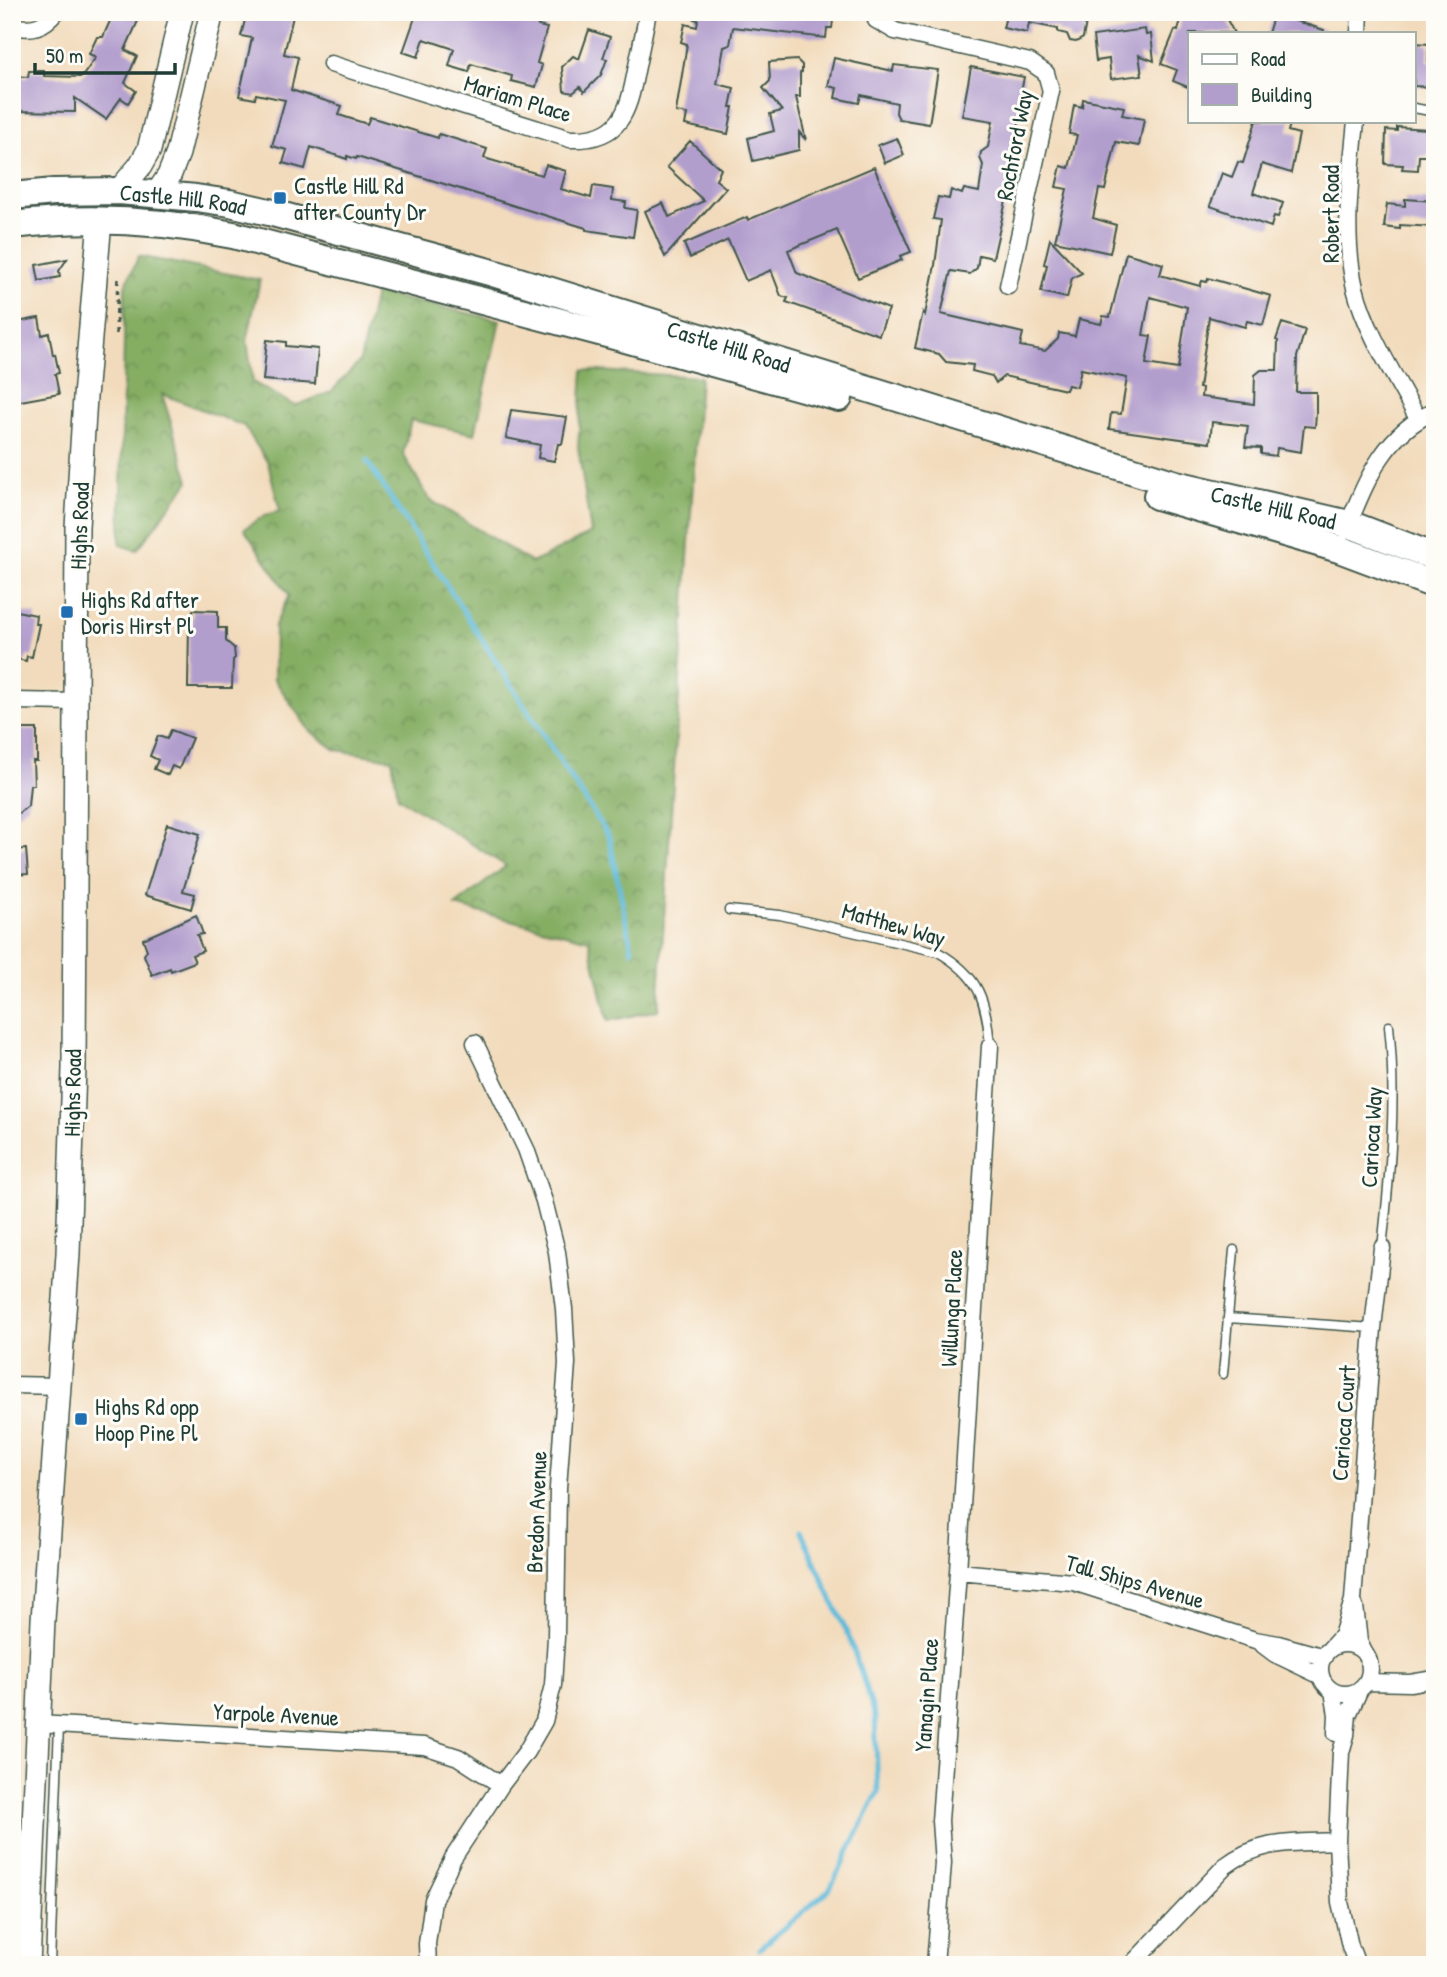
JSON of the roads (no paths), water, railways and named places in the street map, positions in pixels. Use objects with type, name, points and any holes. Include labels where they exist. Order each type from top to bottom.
[{"type":"main road","points":[[78,191],[100,220]]},
{"type":"main road","name":"Castle Hill Road","points":[[12,196],[119,191],[230,203],[493,273],[1176,484],[1349,524],[1435,556]]},
{"type":"main road","points":[[100,220],[119,191]]},
{"type":"main road","points":[[100,220],[134,210],[157,194]]},
{"type":"main road","name":"Castle Hill Road","points":[[12,225],[100,220],[186,225],[286,248],[811,390],[1217,515],[1339,549],[1435,585]]},
{"type":"street","points":[[12,26],[35,29],[56,12]]},
{"type":"street","points":[[119,191],[140,166],[149,150],[182,12]]},
{"type":"street","points":[[157,194],[169,176],[178,153],[212,12]]},
{"type":"street","name":"Mariam Place","points":[[331,64],[570,139],[592,138],[614,128],[628,109],[648,12]]},
{"type":"street","name":"Rochford Way","points":[[875,12],[876,20],[895,31],[1030,62],[1046,73],[1051,91],[1008,286]]},
{"type":"street","points":[[1359,32],[1360,12]]},
{"type":"street","name":"Robert Road","points":[[1356,122],[1349,224],[1350,262],[1356,290],[1371,329],[1418,419]]},
{"type":"street","name":"Highs Road","points":[[32,1962],[49,1725],[43,1620],[61,1386],[74,1068],[77,527],[86,370],[100,220]]},
{"type":"street","points":[[1339,549],[1380,455],[1418,419],[1435,411]]},
{"type":"street","points":[[12,701],[76,702]]},
{"type":"street","name":"Bredon Avenue","points":[[428,1965],[427,1944],[433,1900],[453,1858],[526,1752],[544,1721],[553,1685],[556,1637],[558,1488],[566,1363],[557,1252],[544,1201],[526,1149],[475,1043]]},
{"type":"street","name":"Willunga Place","points":[[958,1572],[990,1046]]},
{"type":"street","name":"Carioca Court","points":[[1327,1653],[1342,1636],[1353,1600],[1373,1328],[1382,1248]]},
{"type":"street","points":[[12,1385],[61,1386]]},
{"type":"street","name":"Tall Ships Avenue","points":[[958,1572],[1073,1582],[1255,1640],[1327,1653]]},
{"type":"street","name":"Yanagin Place","points":[[936,1965],[943,1863],[940,1821],[958,1572]]},
{"type":"street","name":"Carioca Court","points":[[1353,1600],[1359,1642],[1368,1659]]},
{"type":"street","name":"Tall Ships Avenue","points":[[1255,1640],[1275,1654],[1321,1676]]},
{"type":"street","points":[[1349,1644],[1358,1648],[1368,1659],[1429,1679],[1364,1686],[1352,1693],[1342,1694],[1325,1685],[1320,1666],[1327,1653],[1339,1645],[1349,1644]]},
{"type":"street","points":[[1357,1965],[1340,1902],[1337,1841],[1341,1752],[1348,1716],[1370,1673],[1368,1659]]},
{"type":"street","points":[[1333,1691],[1337,1715],[1336,1738],[1341,1752]]},
{"type":"street","name":"Yarpole Avenue","points":[[49,1725],[391,1742],[424,1746],[458,1757],[501,1785]]},
{"type":"street","points":[[1133,1963],[1225,1866],[1240,1855],[1255,1848],[1279,1844],[1337,1841]]},
{"type":"lane","points":[[1416,108],[1435,112]]},
{"type":"lane","name":"Matthew Way","points":[[729,910],[792,918],[938,952],[959,964],[971,977],[982,998],[988,1021],[990,1046]]},
{"type":"lane","name":"Carioca Way","points":[[1382,1248],[1392,1133],[1393,1062],[1389,1026]]},
{"type":"lane","points":[[1223,1374],[1234,1250]]},
{"type":"lane","points":[[1228,1318],[1373,1328]]},
{"type":"waterway","points":[[367,461],[609,837],[632,950]]},
{"type":"waterway","points":[[759,1949],[830,1889],[878,1792],[875,1716],[851,1642],[801,1531]]},
{"type":"place","name":"Castle Hill Rd after County Dr","points":[[280,198]]},
{"type":"place","name":"Highs Rd after Doris Hirst Pl","points":[[67,612]]},
{"type":"place","name":"Highs Rd opp Hoop Pine Pl","points":[[81,1419]]}]
